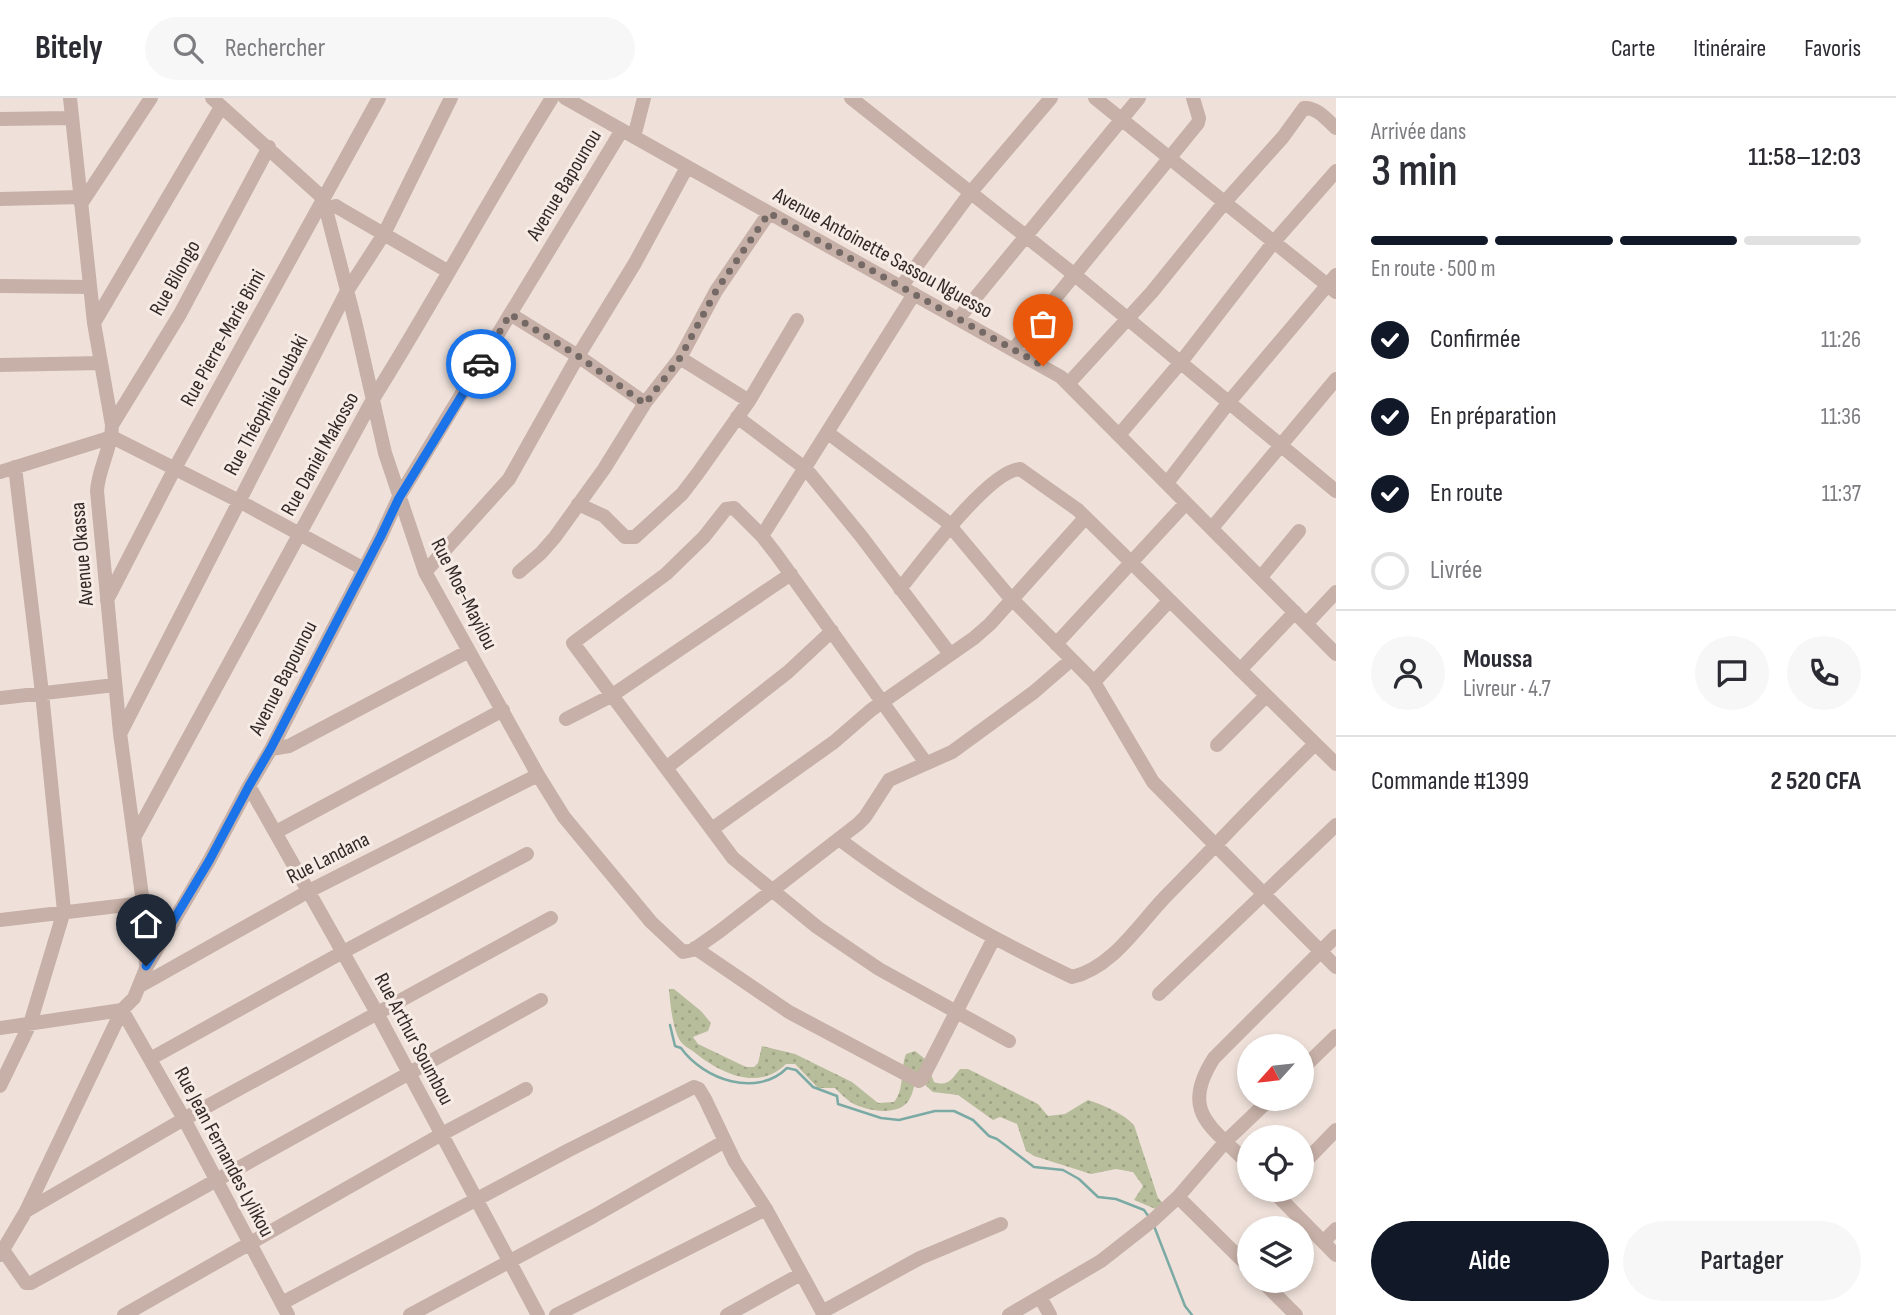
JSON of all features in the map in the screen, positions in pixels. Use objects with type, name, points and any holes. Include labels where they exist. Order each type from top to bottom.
[{"type":"street","points":[[0,199],[81,201],[151,98]]},
{"type":"street","name":"Rue Pierre-Marie Bimi","points":[[107,600],[175,468],[325,204],[379,98]]},
{"type":"street","name":"Rue Théophile Loubaki","points":[[120,733],[347,291],[384,234],[451,98]]},
{"type":"street","name":"Rue Daniel Makosso","points":[[135,836],[373,399],[497,186],[552,98]]},
{"type":"street","name":"Avenue Antoinette Sassou Nguesso","points":[[565,98],[1065,381],[1336,654]]},
{"type":"street","name":"Avenue Bapounou","points":[[1,1252],[26,1211],[122,1010],[134,998],[146,966],[209,861],[271,748],[399,498],[510,314],[628,134],[644,98]]},
{"type":"street","points":[[851,98],[1076,276],[1336,491]]},
{"type":"street","points":[[762,536],[828,433],[907,291],[971,192],[1051,98]]},
{"type":"street","points":[[1095,98],[1273,243],[1333,284],[1229,402],[1167,483]]},
{"type":"street","points":[[957,319],[1139,98]]},
{"type":"street","points":[[1013,351],[1198,123],[1193,98]]},
{"type":"street","points":[[94,323],[216,103],[269,147],[325,204],[336,206],[449,272]]},
{"type":"street","points":[[0,119],[73,106]]},
{"type":"street","name":"Avenue Okassa","points":[[73,106],[94,323],[112,431],[97,481],[97,491],[120,733],[143,903],[146,966]]},
{"type":"street","points":[[1065,381],[1152,292],[1304,108],[1318,112],[1336,128]]},
{"type":"street","name":"Rue Bilongo","points":[[112,431],[180,314],[269,147]]},
{"type":"street","points":[[425,572],[509,480],[578,356],[635,263],[687,167]]},
{"type":"street","points":[[1119,435],[1181,362],[1273,243],[1336,171]]},
{"type":"street","name":"Rue Moe-Mayilou","points":[[325,204],[385,453],[425,572],[564,817],[651,922],[689,950],[789,1012],[919,1081],[922,1080],[955,1011]]},
{"type":"street","points":[[519,572],[541,553],[604,469],[645,404],[680,358],[716,291],[769,213]]},
{"type":"street","points":[[0,286],[90,287]]},
{"type":"street","points":[[510,314],[578,356],[645,404]]},
{"type":"street","points":[[578,504],[604,516],[625,537],[635,537],[682,494],[749,401],[797,320]]},
{"type":"street","points":[[680,358],[749,401]]},
{"type":"street","points":[[0,365],[101,363]]},
{"type":"street","points":[[1212,528],[1336,379]]},
{"type":"street","points":[[737,417],[806,469],[861,536],[950,654]]},
{"type":"street","points":[[0,472],[112,431],[175,468],[364,569]]},
{"type":"street","points":[[828,433],[878,468],[951,526],[1013,600],[1094,682],[1153,782],[1336,967]]},
{"type":"street","points":[[0,1086],[30,1024],[64,911],[15,467]]},
{"type":"street","points":[[900,589],[970,504],[1014,469],[1020,469],[1085,518],[1336,764]]},
{"type":"street","points":[[1056,644],[1186,502]]},
{"type":"street","points":[[926,763],[791,574],[762,536],[734,508],[726,509],[704,537],[666,575],[573,643],[733,858],[817,927],[879,968],[1009,1041]]},
{"type":"street","points":[[712,829],[834,742],[883,701],[990,624],[1085,518]]},
{"type":"street","points":[[1261,577],[1299,531]]},
{"type":"street","points":[[566,719],[611,696],[791,574]]},
{"type":"street","points":[[1306,624],[1336,592]]},
{"type":"street","points":[[1094,682],[1169,601]]},
{"type":"street","points":[[1240,670],[1295,612]]},
{"type":"street","points":[[666,768],[788,672],[832,631]]},
{"type":"street","points":[[271,748],[289,746],[469,651]]},
{"type":"street","points":[[689,950],[865,817],[888,780],[952,752],[1072,660]]},
{"type":"street","points":[[0,698],[115,685]]},
{"type":"street","points":[[1217,745],[1266,696]]},
{"type":"street","points":[[276,832],[503,710]]},
{"type":"street","points":[[839,839],[885,874],[994,938],[1072,977],[1082,975],[1119,947],[1151,910],[1315,744]]},
{"type":"street","name":"Rue Landana","points":[[140,986],[309,891],[538,775]]},
{"type":"street","name":"Rue Arthur Soumbou","points":[[249,786],[410,1073],[538,1315]]},
{"type":"street","points":[[1159,994],[1336,825]]},
{"type":"street","points":[[150,1059],[527,854]]},
{"type":"street","points":[[0,920],[143,903]]},
{"type":"street","points":[[26,1211],[184,1119],[551,918]]},
{"type":"street","points":[[1237,1152],[1206,1121],[1198,1107],[1203,1075],[1214,1058],[1336,936]]},
{"type":"street","points":[[955,1011],[994,938]]},
{"type":"street","points":[[1,1252],[22,1279],[31,1283],[541,1000]]},
{"type":"street","points":[[0,1028],[122,1010]]},
{"type":"street","name":"Rue Jean Fernandes Lylikou","points":[[122,1010],[217,1180],[285,1312]]},
{"type":"street","points":[[1314,1057],[1336,1036]]},
{"type":"street","points":[[285,1312],[477,1199],[689,1088],[699,1089],[743,1175],[766,1209],[823,1313],[920,1258],[1001,1224]]},
{"type":"street","points":[[124,1315],[526,1089]]},
{"type":"street","points":[[1009,1315],[1114,1252],[1152,1221],[1178,1197],[1226,1141],[1257,1111]]},
{"type":"street","points":[[1314,1153],[1336,1130]]},
{"type":"street","points":[[410,1315],[725,1141]]},
{"type":"street","points":[[1178,1197],[1237,1255]]},
{"type":"street","points":[[1285,1202],[1336,1255]]},
{"type":"street","points":[[556,1315],[766,1209]]},
{"type":"street","points":[[1324,1241],[1336,1229]]},
{"type":"street","points":[[727,1315],[802,1274]]},
{"type":"street","points":[[1274,1293],[1296,1315]]},
{"type":"street","points":[[1040,1297],[1050,1315]]},
{"type":"green space","points":[[669,989],[674,989],[711,1023],[708,1031],[693,1037],[698,1044],[746,1067],[754,1067],[758,1063],[762,1046],[795,1054],[852,1082],[878,1103],[894,1102],[900,1091],[906,1054],[915,1051],[925,1059],[934,1082],[946,1083],[960,1069],[968,1069],[1038,1104],[1048,1116],[1065,1114],[1088,1100],[1106,1107],[1134,1125],[1158,1198],[1164,1204],[1158,1210],[1134,1200],[1143,1186],[1133,1172],[1116,1169],[1091,1174],[1034,1156],[1026,1151],[1017,1124],[1000,1117],[993,1120],[958,1095],[933,1092],[926,1086],[925,1077],[916,1079],[910,1098],[904,1105],[898,1109],[882,1111],[852,1103],[835,1088],[818,1088],[795,1064],[786,1064],[763,1077],[751,1078],[715,1067],[685,1046],[678,1037]]},
{"type":"waterway","points":[[670,1025],[675,1046],[681,1048],[703,1069],[717,1076],[731,1081],[761,1082],[775,1077],[787,1068],[796,1070],[813,1087],[837,1096],[838,1104],[881,1118],[899,1120],[935,1111],[954,1111],[973,1120],[989,1136],[1034,1167],[1063,1170],[1079,1179],[1098,1197],[1116,1199],[1144,1210],[1149,1217]]},
{"type":"waterway","points":[[1154,1226],[1185,1306],[1192,1315]]},
{"type":"way so far","points":[[481,364],[510,314],[578,356],[645,404],[680,358],[716,291],[769,213],[1043,366]]},
{"type":"route","points":[[146,966],[209,861],[271,748],[399,498],[481,364]]}]
